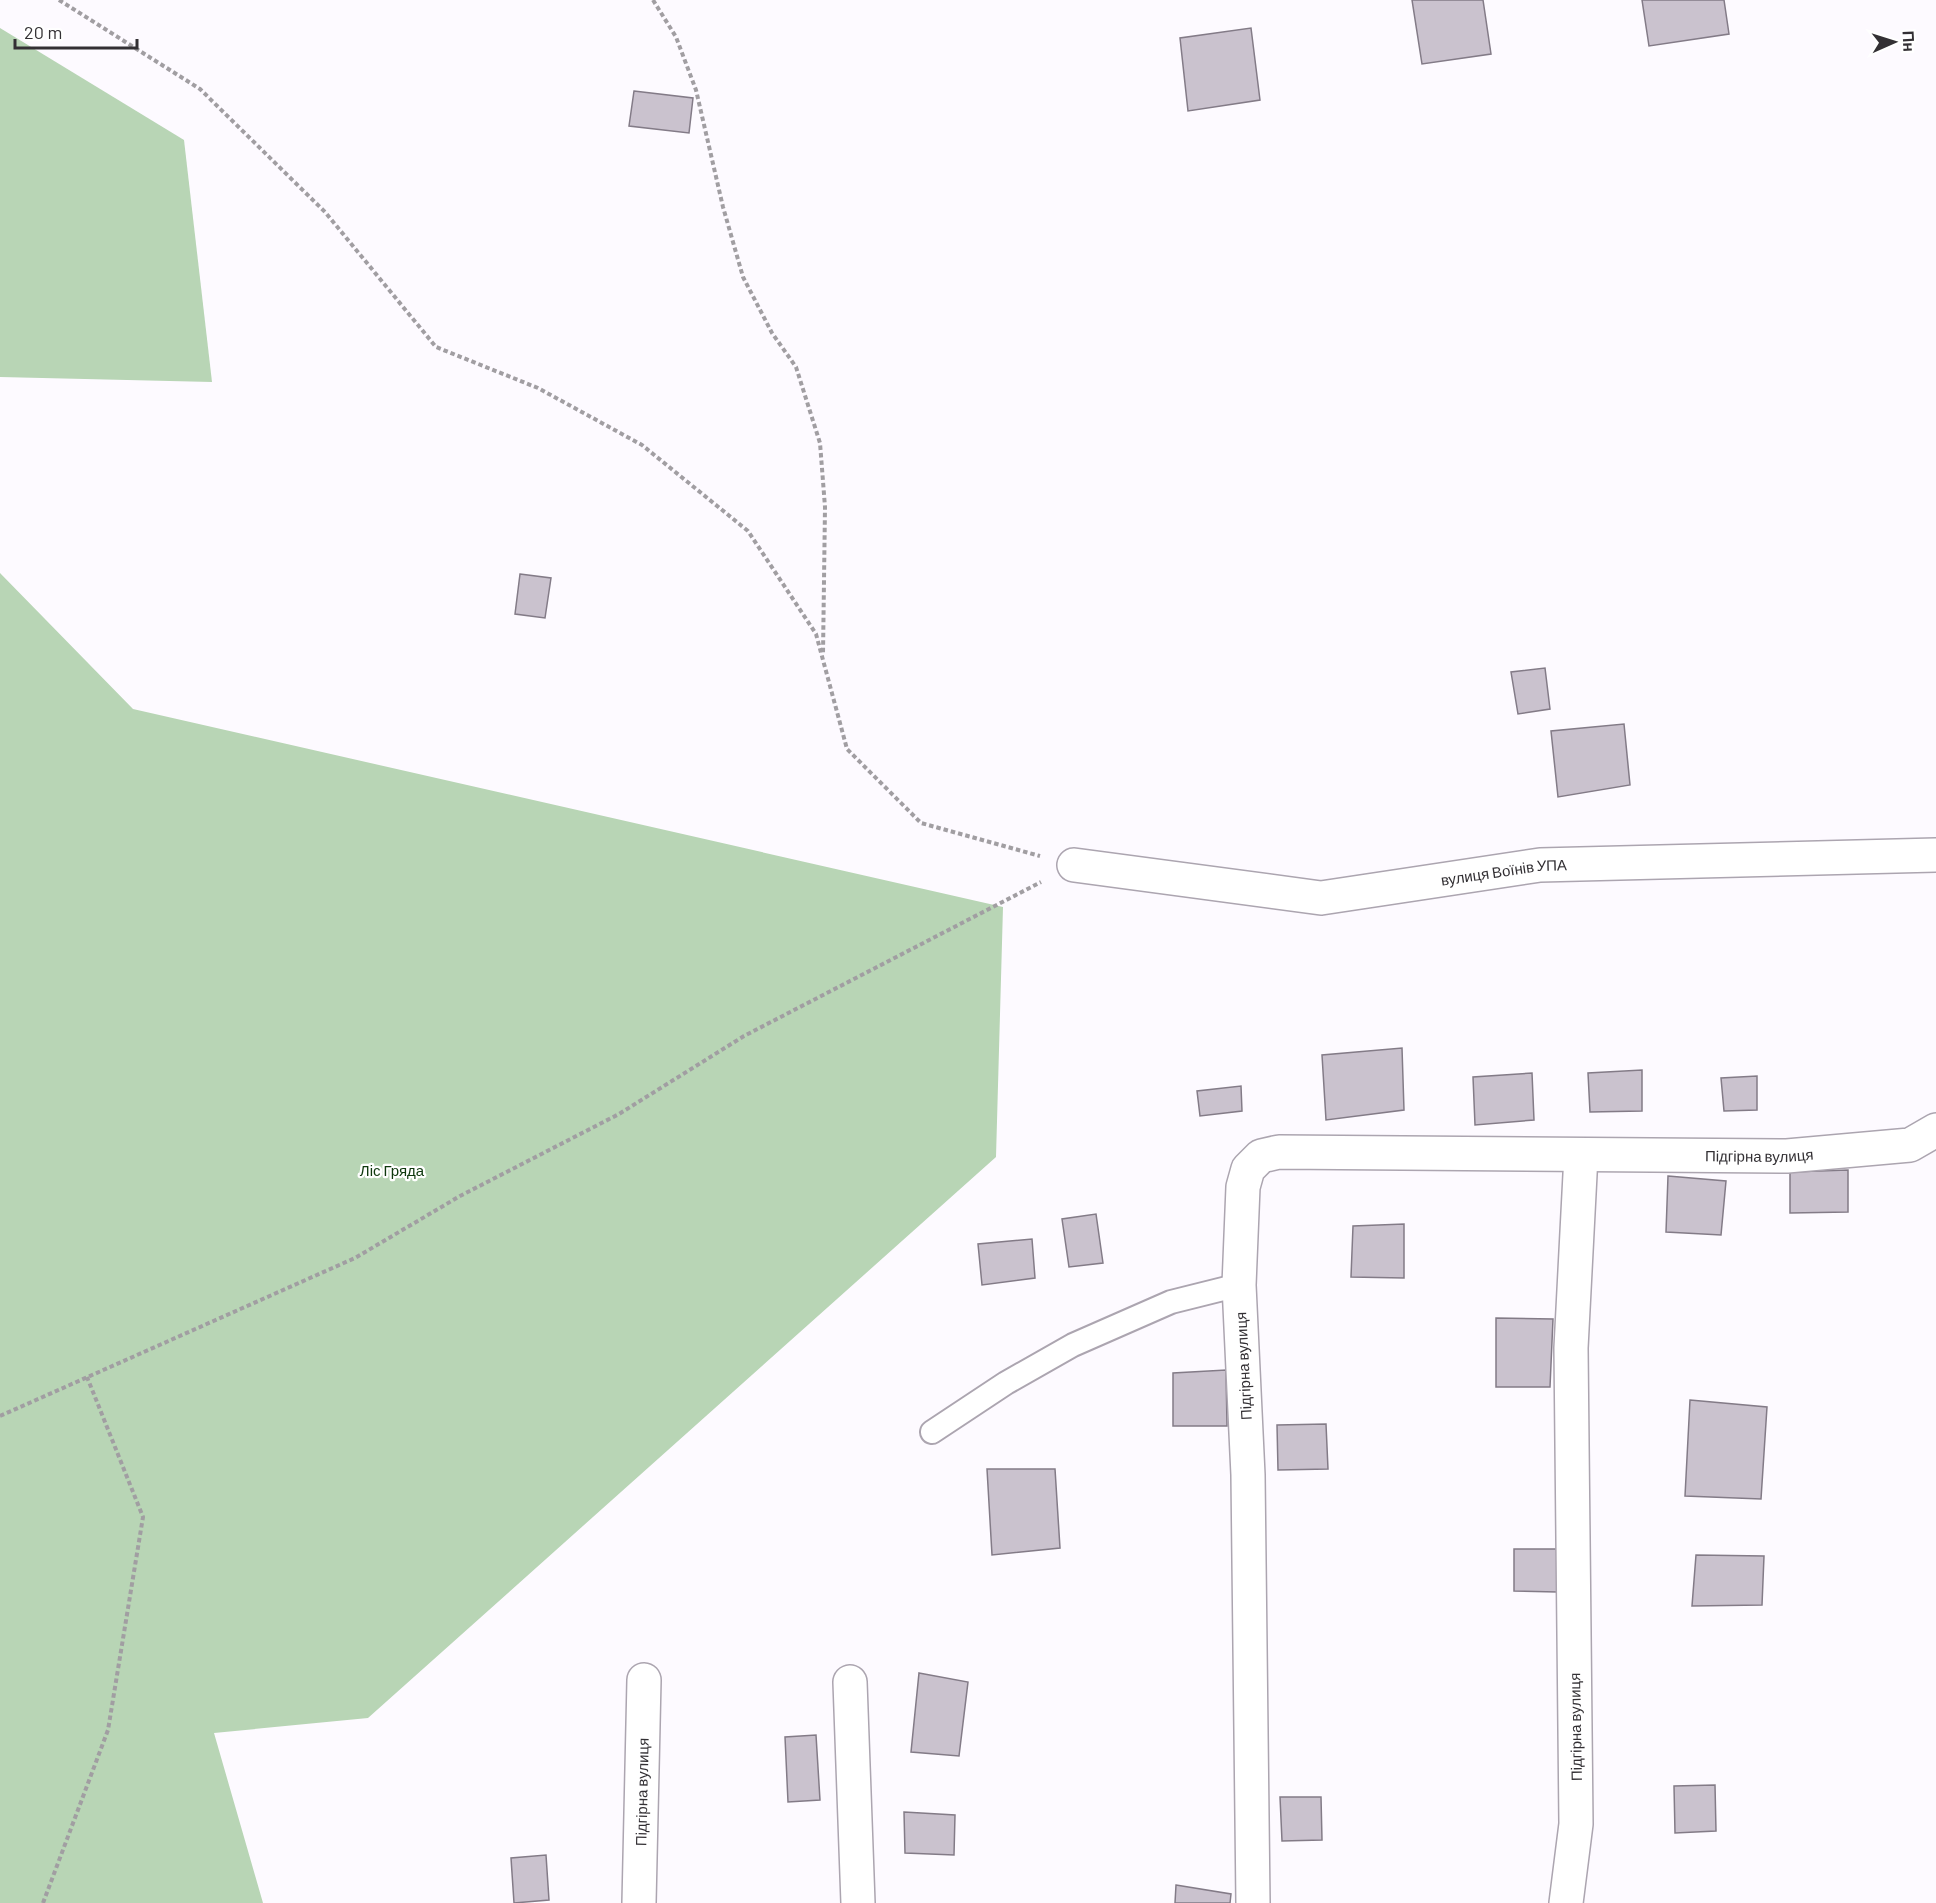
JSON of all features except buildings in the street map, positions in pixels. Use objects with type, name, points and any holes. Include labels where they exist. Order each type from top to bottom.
[{"type":"street","name":"вулиця Воїнів УПА","points":[[1074,865],[1321,898],[1540,865],[1936,855]]},
{"type":"street","name":"Підгірна вулиця","points":[[1253,1903],[1248,1475],[1239,1285],[1243,1187],[1248,1169],[1261,1156],[1279,1152],[1787,1156],[1910,1145],[1936,1130]]},
{"type":"street","name":"Підгірна вулиця","points":[[1566,1903],[1576,1824],[1571,1348],[1581,1155]]},
{"type":"street","name":"Підгірна вулиця","points":[[639,1903],[644,1680]]},
{"type":"street","points":[[850,1682],[858,1903]]},
{"type":"lane","points":[[932,1432],[1006,1383],[1073,1345],[1171,1302],[1239,1285]]},
{"type":"path","points":[[59,0],[200,89],[326,212],[436,347],[538,388],[642,445],[748,531],[816,634],[847,749],[921,823],[1074,865]]},
{"type":"path","points":[[653,0],[676,37],[696,90],[723,207],[743,277],[772,333],[796,367],[820,443],[825,507],[823,662]]},
{"type":"path","points":[[0,1416],[355,1258],[460,1196],[618,1114],[744,1036],[1074,865]]},
{"type":"path","points":[[43,1903],[108,1730],[142,1517],[87,1377]]},
{"type":"green space","points":[[0,28],[184,140],[212,382],[0,377]]},
{"type":"green space","name":"Ліс Гряда","points":[[0,573],[133,709],[1003,907],[996,1157],[368,1718],[214,1733],[263,1903],[0,1903]]}]
